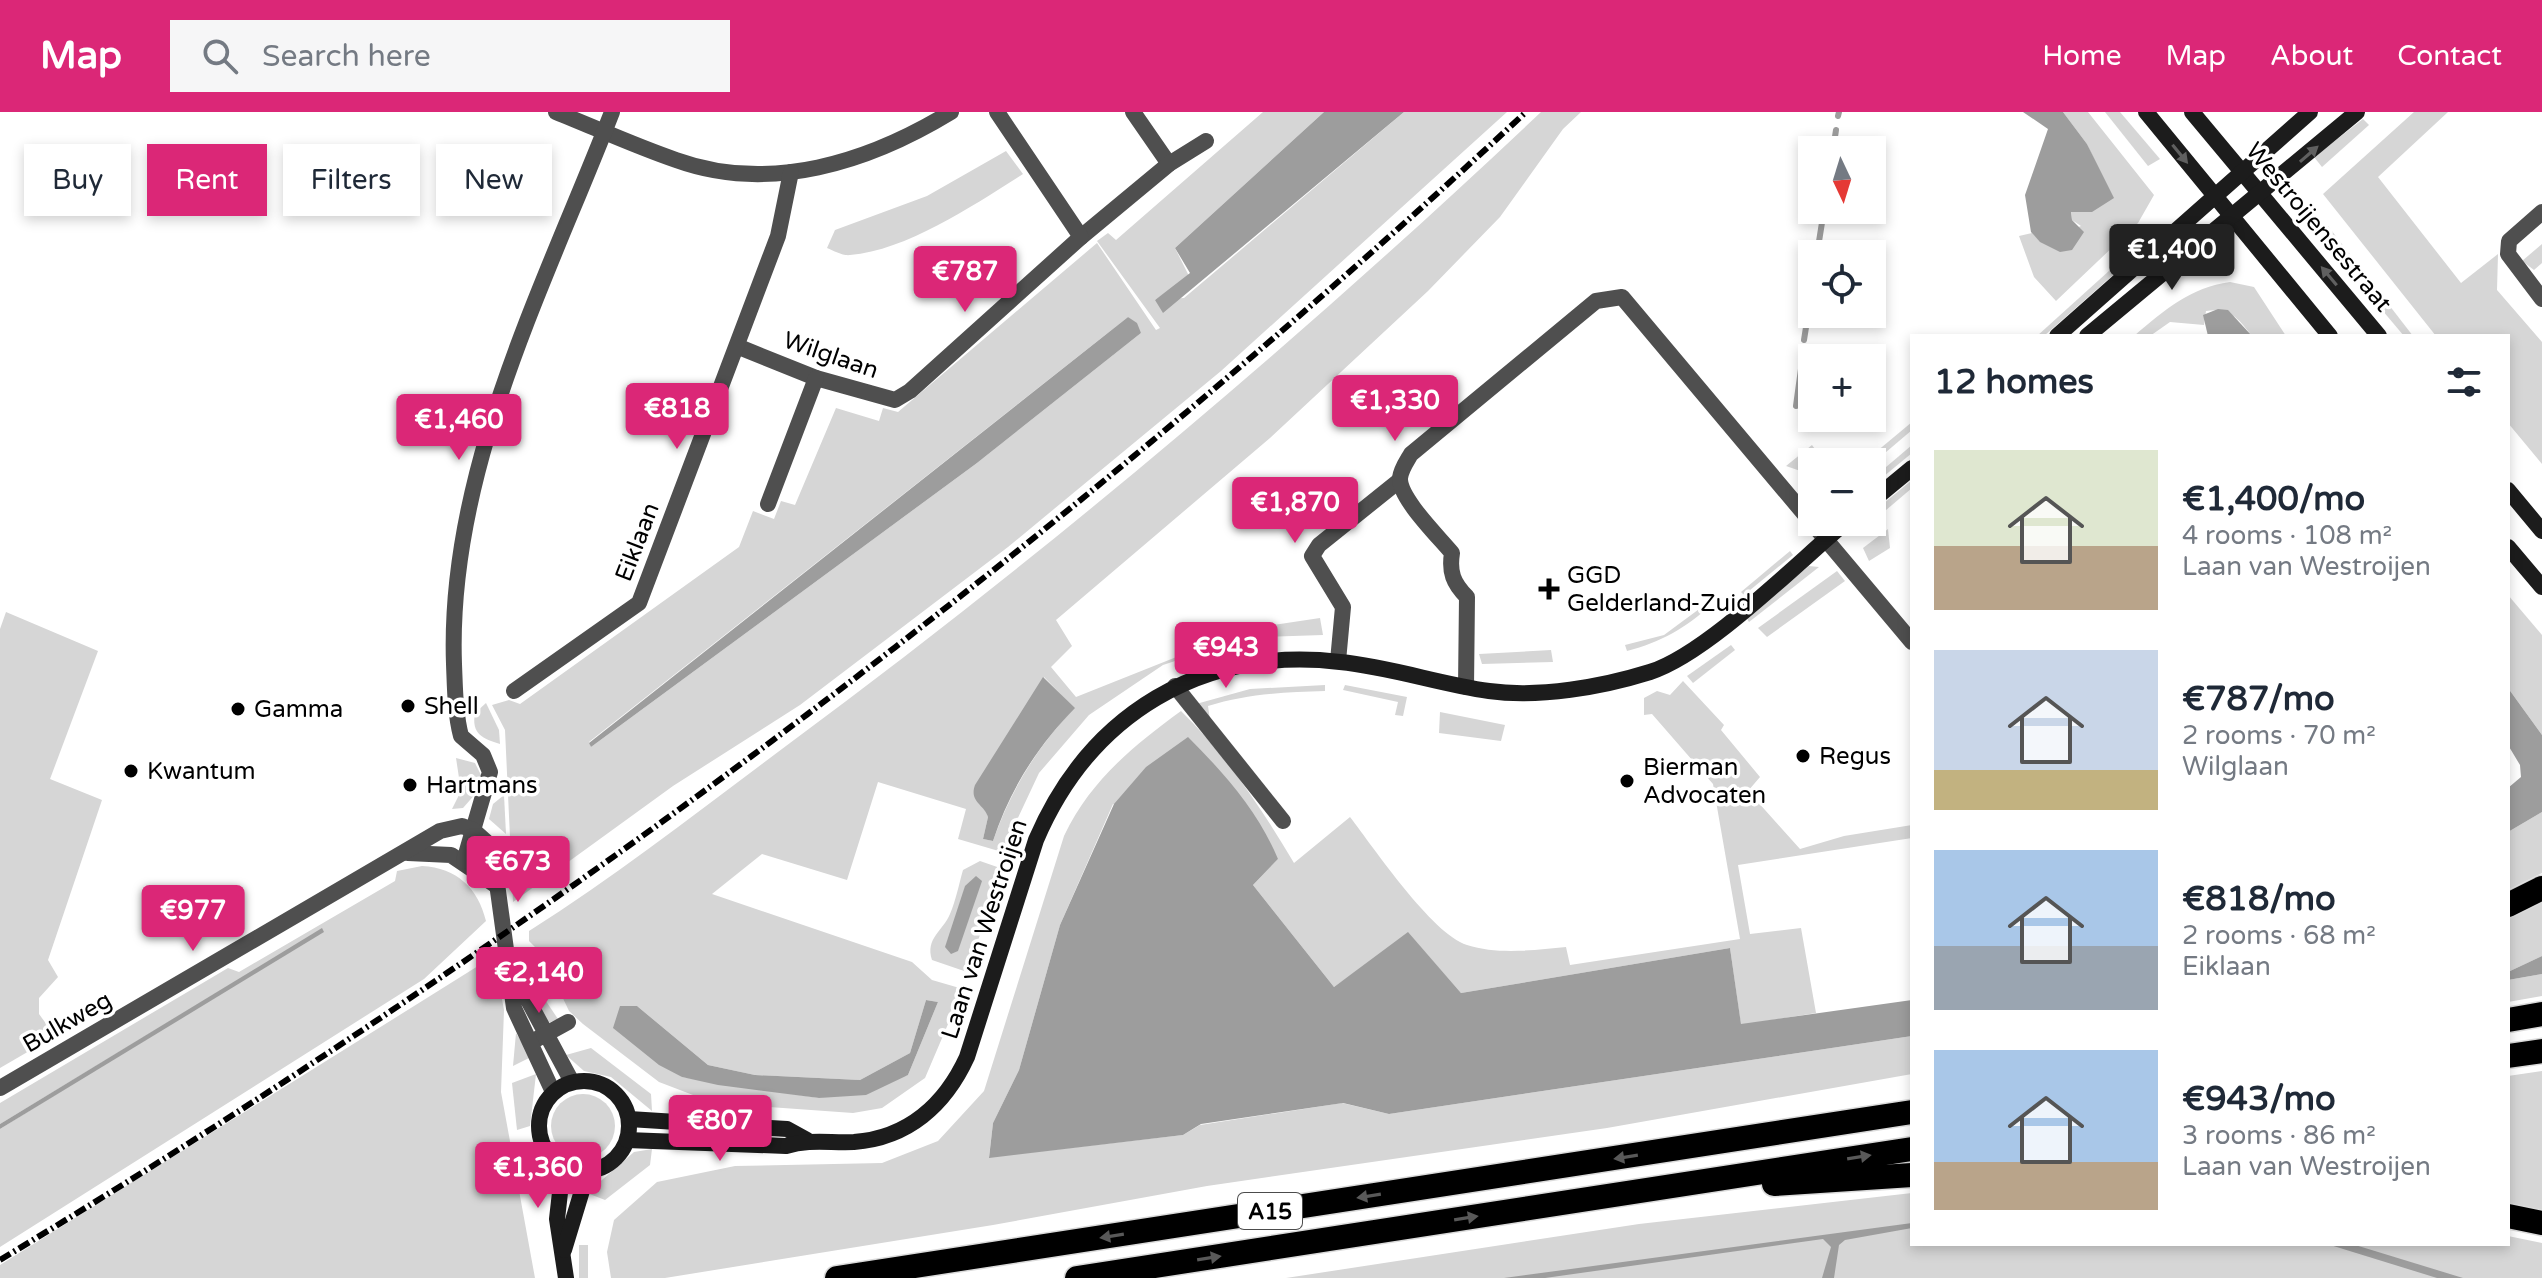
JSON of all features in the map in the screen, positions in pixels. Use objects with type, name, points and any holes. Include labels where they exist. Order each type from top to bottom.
[{"type":"highway","points":[[2510,904],[2542,888]]},
{"type":"highway","points":[[2510,1020],[2542,1014]]},
{"type":"highway","points":[[2510,1056],[2542,1051]]},
{"type":"highway","name":"A15","points":[[1703,1145],[1910,1096]]},
{"type":"highway","name":"A15","points":[[837,1278],[1910,1112]]},
{"type":"highway","name":"A15","points":[[1077,1278],[1910,1149]]},
{"type":"highway","name":"A15","points":[[1616,1195],[1910,1175]]},
{"type":"highway","points":[[2510,1216],[2542,1223]]},
{"type":"street","points":[[556,112],[690,165],[733,172],[791,172],[863,157],[951,112]]},
{"type":"street","points":[[464,861],[490,772],[483,755],[461,736],[457,712],[453,617],[477,471],[509,370],[612,112]]},
{"type":"street","points":[[997,112],[1081,237],[1169,164],[1206,141]]},
{"type":"street","points":[[1133,112],[1169,164]]},
{"type":"street","points":[[2146,112],[2328,334]]},
{"type":"street","name":"Westroijensestraat","points":[[2192,112],[2377,334]]},
{"type":"street","points":[[2059,334],[2310,112]]},
{"type":"street","points":[[2089,334],[2260,196],[2357,112]]},
{"type":"street","name":"Eiklaan","points":[[514,691],[639,603],[739,347],[778,236],[791,172]]},
{"type":"street","points":[[2539,288],[2508,254],[2509,241],[2542,212]]},
{"type":"street","name":"Wilglaan","points":[[739,347],[816,378],[895,400],[910,391],[1081,237]]},
{"type":"street","points":[[1338,661],[1343,607],[1312,556],[1319,545],[1400,480],[1411,454],[1596,301],[1611,296],[1622,297],[1910,640]]},
{"type":"street","points":[[768,504],[816,378]]},
{"type":"street","points":[[1886,489],[1910,470]]},
{"type":"street","points":[[1400,480],[1405,495],[1452,553],[1450,567],[1456,586],[1467,597],[1466,687]]},
{"type":"street","points":[[2510,492],[2542,531]]},
{"type":"street","name":"Laan van Westroijen","points":[[627,1140],[786,1146],[807,1140],[854,1142],[873,1139],[917,1121],[939,1104],[967,1057],[1036,840],[1051,806],[1101,740],[1133,713],[1175,686],[1251,664],[1338,661],[1466,687],[1525,693],[1652,671],[1672,663],[1704,640],[1830,536]]},
{"type":"street","points":[[2510,549],[2542,587]]},
{"type":"street","points":[[1175,686],[1283,821]]},
{"type":"street","name":"Bulkweg","points":[[0,1088],[440,831],[462,826],[473,830]]},
{"type":"street","points":[[473,830],[492,847],[495,858],[494,884],[514,1008],[553,1092]]},
{"type":"street","points":[[407,853],[441,853],[464,861],[494,884]]},
{"type":"street","points":[[512,983],[529,1002],[572,1082]]},
{"type":"street","points":[[530,1043],[568,1022]]},
{"type":"street","points":[[589,1081],[605,1085],[623,1103],[629,1119],[627,1140],[612,1161],[588,1171],[563,1166],[552,1159],[539,1137],[542,1108],[553,1092],[572,1082],[589,1081]]},
{"type":"street","name":"Laan van Westroijen","points":[[629,1119],[787,1129],[807,1140]]},
{"type":"street","points":[[563,1166],[557,1219],[566,1278]]},
{"type":"street","points":[[564,1250],[588,1171]]},
{"type":"shaded area","points":[[1263,112],[1324,112],[1175,248],[1189,276],[1155,300],[1184,298],[1404,112],[1507,112],[1221,371],[1008,547],[800,705],[673,786],[513,902],[505,730],[492,705],[509,700],[520,704],[739,547],[753,511],[774,519],[781,501],[795,505],[836,408],[879,421],[883,408],[898,412],[1097,243],[1156,330],[1160,328],[1097,241],[1108,233],[1116,240]],"holes":[[[1128,317],[1141,333],[977,463],[591,747],[589,742]]]},
{"type":"shaded area","points":[[1324,112],[1404,112],[1163,313],[1155,300],[1190,273],[1175,248]]},
{"type":"shaded area","points":[[1541,112],[1581,112],[1563,129],[1500,217],[1428,291],[1270,438],[1056,620],[1072,646],[1051,667],[1076,697],[1204,646],[1205,651],[1163,665],[1089,715],[1039,773],[1002,852],[958,839],[966,809],[878,782],[847,880],[762,854],[712,894],[912,962],[932,980],[963,989],[925,1078],[882,1108],[853,1113],[714,1103],[659,1082],[569,1011],[542,954],[529,941],[529,931],[661,840],[985,594],[1175,439],[1361,278]],"holes":[[[1044,677],[1074,708],[1026,770],[993,841],[983,839],[988,817],[986,811]],[[926,1000],[938,1002],[908,1075],[819,1098],[682,1077],[637,1006],[708,1065],[755,1075],[860,1080],[910,1053]]]},
{"type":"shaded area","points":[[2023,112],[2063,112],[2087,144],[2114,198],[2092,212],[2071,212],[2072,220],[2084,232],[2072,250],[2060,252],[2040,242],[2031,232],[2025,195],[2048,129]]},
{"type":"shaded area","points":[[2063,112],[2088,112],[2154,195],[2138,223],[2056,301],[2034,277],[2019,236],[2032,233],[2041,242],[2081,226],[2072,220],[2071,211],[2104,181],[2087,144]]},
{"type":"shaded area","points":[[2105,112],[2120,112],[2160,159],[2148,166]]},
{"type":"shaded area","points":[[2414,112],[2448,112],[2378,177],[2461,283],[2498,254],[2497,290],[2542,342],[2542,464],[2510,425],[2510,334],[2434,334],[2323,194]]},
{"type":"shaded area","points":[[2363,119],[2369,125],[2322,167],[2314,157]]},
{"type":"shaded area","points":[[1006,151],[1023,174],[940,224],[872,251],[847,255],[827,248],[835,230],[927,196]]},
{"type":"shaded area","points":[[2328,226],[2411,334],[2402,334],[2317,233]]},
{"type":"shaded area","points":[[2151,233],[2155,238],[2046,334],[2039,334]]},
{"type":"shaded area","points":[[2542,244],[2542,263],[2534,270],[2522,261]]},
{"type":"shaded area","points":[[2230,282],[2254,287],[2285,334],[2250,334],[2233,315],[2214,310],[2206,311],[2204,325],[2170,322],[2153,334],[2136,334],[2167,309],[2190,295]]},
{"type":"shaded area","points":[[2218,309],[2228,310],[2250,334],[2208,334],[2203,315]]},
{"type":"shaded area","points":[[1128,317],[1137,323],[1141,333],[977,463],[591,747],[589,743]]},
{"type":"shaded area","points":[[1910,424],[1910,432],[1886,452],[1886,448],[1881,448]]},
{"type":"shaded area","points":[[1910,447],[1910,455],[1886,474],[1886,467]]},
{"type":"shaded area","points":[[1798,456],[1798,470],[1786,466]]},
{"type":"shaded area","points":[[1910,482],[1910,490],[1886,510],[1886,501]]},
{"type":"shaded area","points":[[1888,529],[1890,548],[1869,561],[1863,548],[1879,536],[1886,536]]},
{"type":"shaded area","points":[[1790,551],[1793,555],[1744,595],[1741,592]]},
{"type":"shaded area","points":[[1809,566],[1819,567],[1749,622],[1746,617]]},
{"type":"shaded area","points":[[1837,571],[1845,581],[1767,637],[1758,628]]},
{"type":"shaded area","points":[[2510,597],[2542,635],[2542,735],[2510,691]]},
{"type":"shaded area","points":[[1710,601],[1712,604],[1683,627],[1662,639],[1627,651],[1625,645],[1664,635]]},
{"type":"shaded area","points":[[6,612],[98,651],[50,779],[102,800],[48,960],[58,977],[39,998],[39,1014],[55,1036],[0,1068],[0,629]]},
{"type":"shaded area","points":[[1320,618],[1323,635],[1260,637],[1254,628]]},
{"type":"shaded area","points":[[1731,645],[1735,650],[1693,683],[1687,676]]},
{"type":"shaded area","points":[[1551,650],[1553,662],[1482,664],[1479,654]]},
{"type":"shaded area","points":[[1043,677],[1075,708],[1026,770],[993,841],[983,839],[988,817],[975,799],[975,785]]},
{"type":"shaded area","points":[[1683,681],[1724,725],[1721,730],[1760,777],[1748,791],[1800,849],[1844,836],[1910,825],[1910,838],[1738,865],[1750,934],[1801,928],[1816,1013],[1741,1025],[1730,948],[1461,993],[1409,934],[1334,987],[1253,885],[1278,859],[1113,804],[1060,925],[1019,1070],[993,1123],[989,1157],[1183,1135],[1200,1125],[1342,1103],[1389,1114],[1910,1036],[1910,1074],[1607,1128],[1207,1186],[993,1225],[665,1278],[611,1278],[607,1252],[614,1220],[657,1182],[735,1166],[882,1163],[938,1141],[984,1091],[1064,836],[1075,816],[1114,766],[1181,711],[1242,783],[1294,863],[1350,817],[1421,908],[1453,938],[1467,945],[1504,951],[1566,947],[1570,965],[1740,939],[1713,784],[1652,714],[1644,715],[1644,698],[1657,691],[1670,695]]},
{"type":"shaded area","points":[[1325,685],[1325,691],[1265,694],[1208,706],[1210,720],[1196,704],[1250,689]]},
{"type":"shaded area","points":[[1345,685],[1407,697],[1403,716],[1395,715],[1398,702],[1343,690]]},
{"type":"shaded area","points":[[2510,691],[2542,735],[2542,812],[2510,831],[2510,786],[2521,777],[2520,765],[2510,748]]},
{"type":"shaded area","points":[[486,703],[499,730],[500,744],[484,738],[475,726],[475,713]]},
{"type":"shaded area","points":[[1440,712],[1505,725],[1501,741],[1439,733]]},
{"type":"shaded area","points":[[1188,737],[1215,765],[1261,825],[1278,859],[1253,885],[1334,987],[1408,932],[1461,993],[1730,948],[1741,1024],[1910,1000],[1910,1036],[1389,1114],[1343,1103],[1201,1124],[1183,1135],[989,1158],[993,1123],[1019,1070],[1060,925],[1114,804],[1146,767]]},
{"type":"shaded area","points":[[456,758],[475,763],[482,777],[477,792],[463,808],[452,809],[461,791]]},
{"type":"shaded area","points":[[504,795],[506,834],[489,819],[493,804]]},
{"type":"shaded area","points":[[2542,812],[2542,873],[2510,889],[2510,831]]},
{"type":"shaded area","points":[[980,861],[1003,869],[967,972],[932,960],[930,952],[936,935],[950,914],[963,870]]},
{"type":"shaded area","points":[[422,866],[446,871],[464,882],[478,899],[486,921],[424,979],[0,1247],[0,1129],[324,928],[0,1124],[0,1103],[228,968],[239,972],[395,881],[397,871]]},
{"type":"shaded area","points":[[976,876],[982,881],[958,951],[951,954],[945,947],[965,886]]},
{"type":"shaded area","points":[[2542,900],[2542,956],[2510,971],[2510,916]]},
{"type":"shaded area","points":[[322,928],[324,932],[0,1129],[0,1124]]},
{"type":"shaded area","points":[[494,956],[504,1010],[501,1092],[535,1278],[0,1278],[0,1265]]},
{"type":"shaded area","points":[[2542,956],[2542,974],[2510,980],[2510,971]]},
{"type":"shaded area","points":[[523,967],[558,1019],[548,1023],[520,968]]},
{"type":"shaded area","points":[[2542,974],[2542,996],[2510,1002],[2510,980]]},
{"type":"shaded area","points":[[926,1000],[938,1002],[908,1075],[866,1095],[819,1098],[718,1085],[682,1077],[659,1065],[613,1028],[620,1006],[637,1006],[708,1065],[755,1075],[860,1080],[910,1053]]},
{"type":"shaded area","points":[[516,1033],[531,1057],[513,1066]]},
{"type":"shaded area","points":[[591,1048],[651,1094],[652,1111],[611,1077],[584,1071],[566,1055]]},
{"type":"shaded area","points":[[2542,1071],[2542,1216],[2510,1208],[2510,1076]]},
{"type":"shaded area","points":[[536,1074],[530,1126],[517,1130],[512,1083]]},
{"type":"shaded area","points":[[583,1094],[601,1100],[609,1108],[615,1126],[609,1144],[601,1152],[583,1158],[565,1152],[557,1144],[551,1126],[557,1108],[565,1100]]},
{"type":"shaded area","points":[[652,1149],[650,1165],[605,1200],[587,1193],[634,1152]]},
{"type":"shaded area","points":[[533,1151],[555,1188],[530,1186],[519,1156]]},
{"type":"shaded area","points":[[1910,1193],[1910,1246],[2510,1246],[2510,1236],[2542,1243],[2542,1278],[1286,1278],[1639,1224]]},
{"type":"shaded area","points":[[1910,1223],[1910,1228],[1845,1240],[1839,1245],[1834,1278],[1822,1278],[1831,1247],[1823,1239],[1545,1278],[1504,1278]]},
{"type":"shaded area","points":[[579,1245],[588,1245],[588,1278],[579,1278]]},
{"type":"shaded area","points":[[2333,1246],[2359,1246],[2463,1278],[2437,1278]]},
{"type":"waterway","points":[[1838,116],[1839,112]]},
{"type":"waterway","points":[[1835,136],[1836,130]]},
{"type":"waterway","points":[[1819,240],[1822,224]]},
{"type":"waterway","points":[[1804,340],[1806,328]]},
{"type":"waterway","points":[[1796,406],[1798,391]]},
{"type":"railway","points":[[0,1260],[203,1134],[403,1003],[600,866],[793,725],[982,579],[1167,428],[1348,273],[1526,112]]},
{"type":"place","name":"GGD Gelderland-Zuid","points":[[1549,589]]},
{"type":"place","name":"Shell","points":[[408,706]]},
{"type":"place","name":"Gamma","points":[[238,709]]},
{"type":"place","name":"Regus","points":[[1803,756]]},
{"type":"place","name":"Kwantum","points":[[131,771]]},
{"type":"place","name":"Bierman Advocaten","points":[[1627,781]]},
{"type":"place","name":"Hartmans","points":[[410,785]]}]
